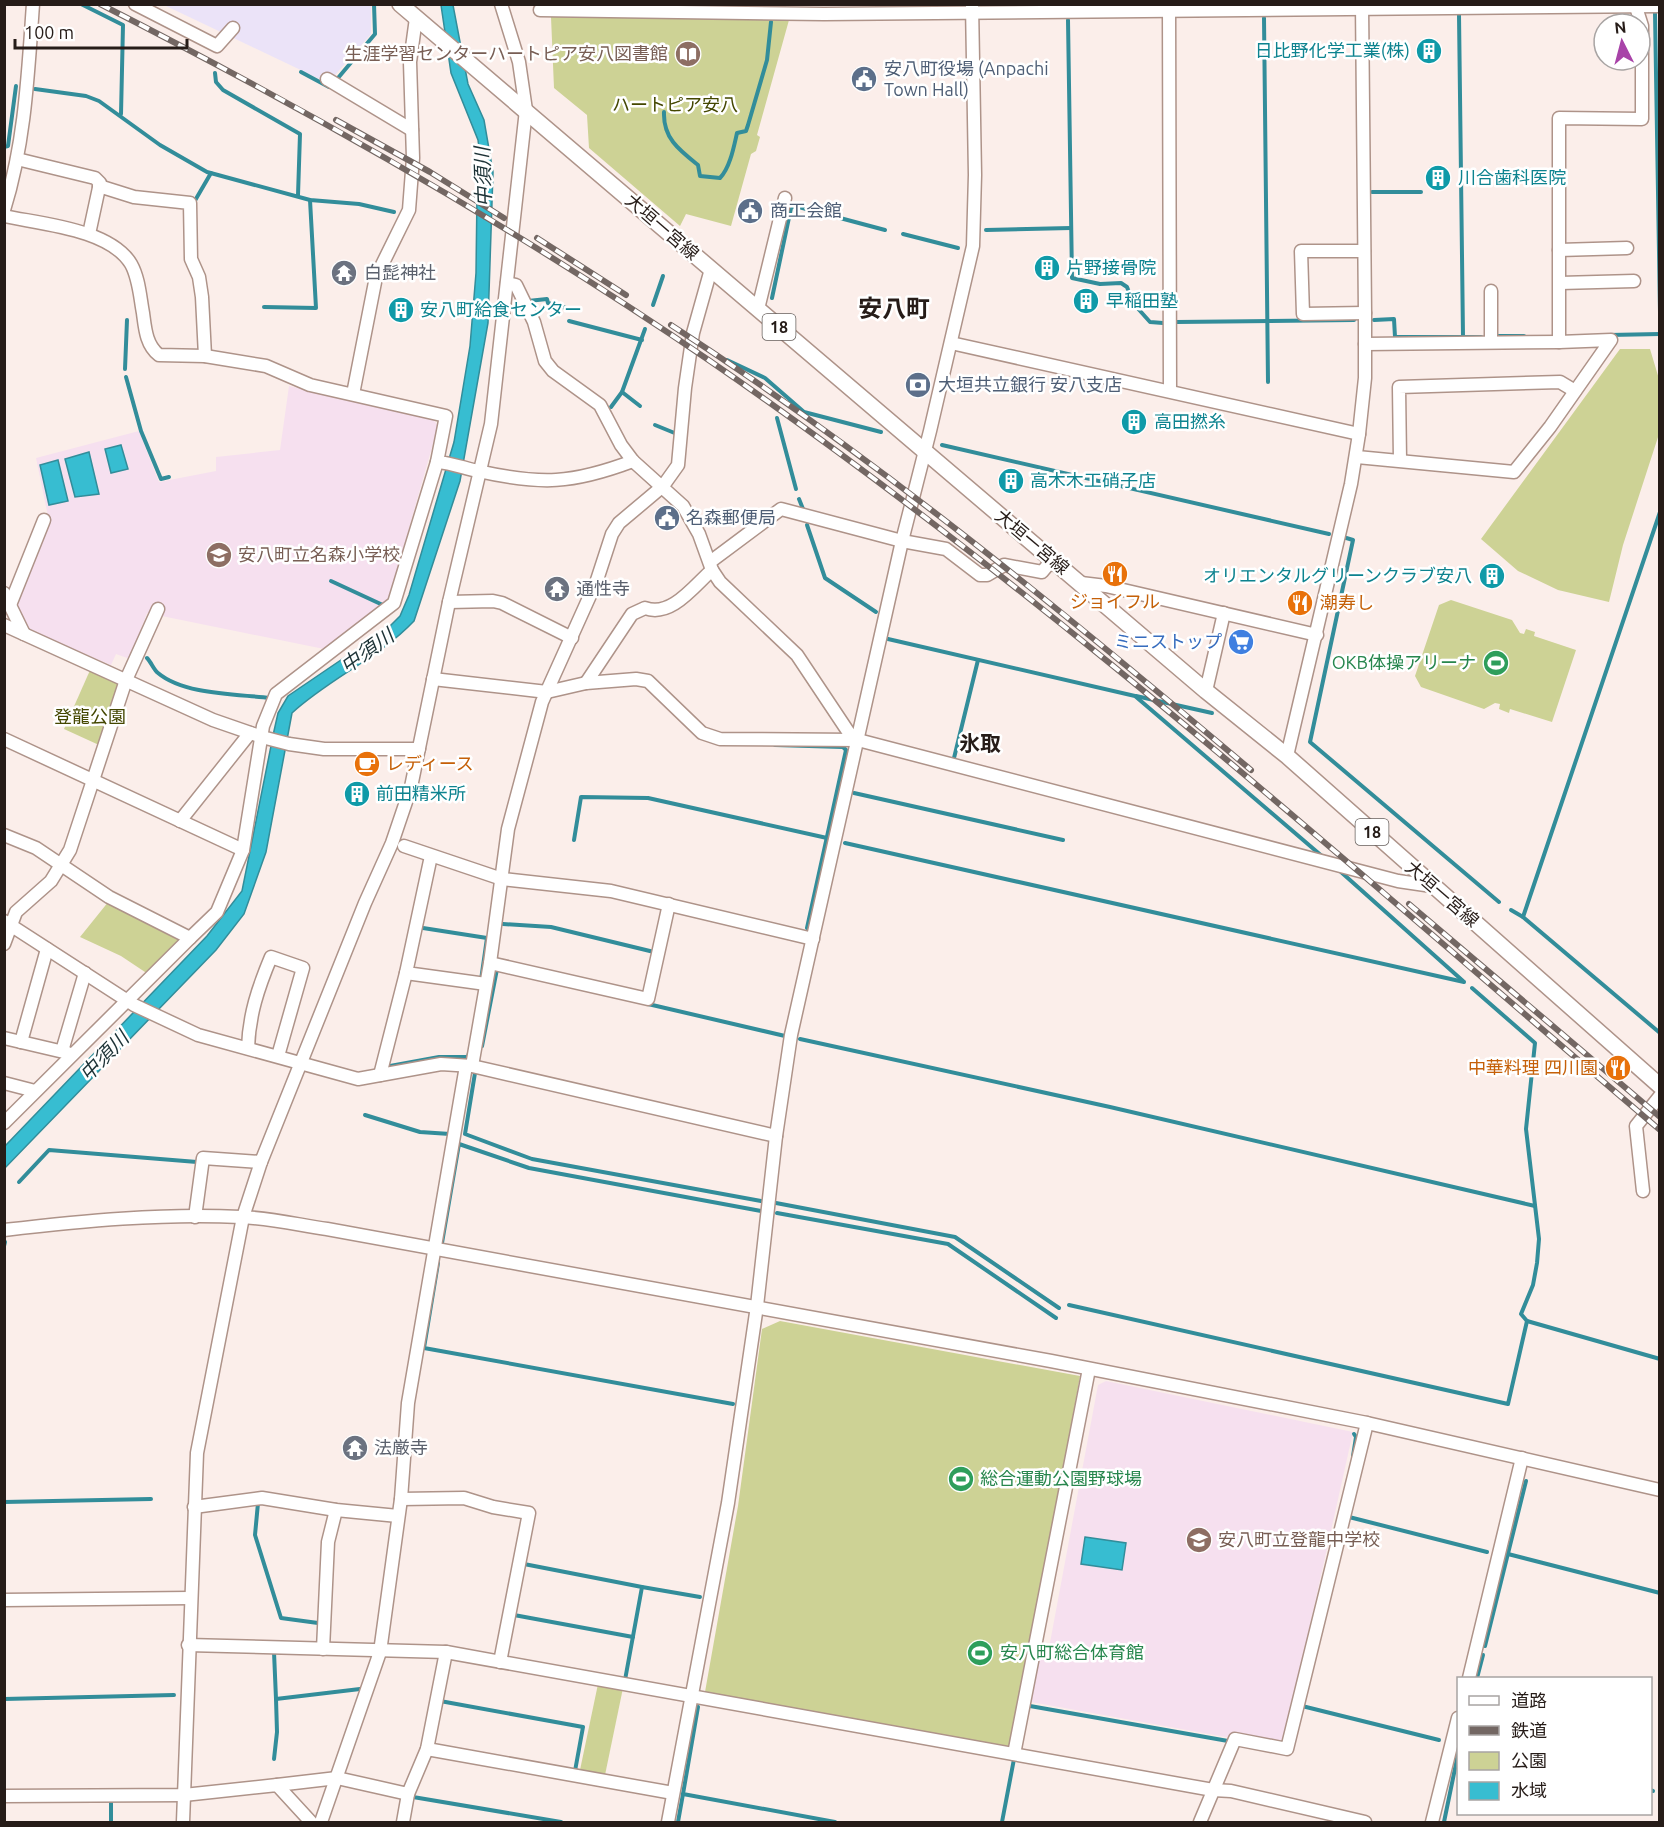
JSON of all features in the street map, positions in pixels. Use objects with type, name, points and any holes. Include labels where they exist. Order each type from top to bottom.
[{"type":"main road","name":"大垣一宮線","points":[[409,10],[1206,691],[1287,756],[1659,1086]]},
{"type":"street","points":[[4,210],[25,108],[33,4]]},
{"type":"street","points":[[135,4],[217,46],[233,28]]},
{"type":"street","points":[[183,1822],[194,1507],[201,1424],[243,1216],[261,1162],[403,815],[419,749],[474,470],[490,424],[526,110],[519,62],[501,4]]},
{"type":"street","points":[[1559,342],[1559,118],[1642,119],[1642,26],[1636,6]]},
{"type":"street","points":[[540,10],[582,7],[774,8],[824,14],[972,8],[1659,6]]},
{"type":"street","points":[[1169,7],[1170,391]]},
{"type":"street","points":[[1287,756],[1357,457],[1365,344],[1362,7]]},
{"type":"street","points":[[668,1822],[728,1503],[757,1306],[776,1136],[791,1035],[902,541],[973,246],[975,221],[972,8]]},
{"type":"street","points":[[352,394],[376,277],[409,210],[413,158],[409,10]]},
{"type":"street","points":[[327,79],[412,130]]},
{"type":"street","points":[[13,161],[95,178],[100,183],[89,234]]},
{"type":"street","points":[[99,186],[134,197],[190,203],[191,259],[199,277],[202,297],[205,356]]},
{"type":"street","points":[[758,309],[785,198]]},
{"type":"street","points":[[4,216],[89,234],[114,247],[131,265],[136,277],[147,336],[154,352],[165,357],[205,356],[266,366],[310,385],[446,416],[440,462],[394,603],[276,694],[260,736],[243,850],[217,912],[131,1003],[67,1053],[4,1123]]},
{"type":"street","points":[[1558,250],[1627,248]]},
{"type":"street","points":[[1364,250],[1301,251],[1303,314],[1365,313]]},
{"type":"street","points":[[321,1822],[380,1652],[401,1499],[408,1403],[490,963],[508,829],[518,784],[547,692],[597,580],[612,534],[619,523],[663,486],[678,465],[693,333],[711,269]]},
{"type":"street","points":[[1560,283],[1634,281]]},
{"type":"street","points":[[507,283],[516,285],[534,322],[545,361],[553,371],[600,405],[621,446],[633,461],[683,506],[699,534],[711,566],[720,582],[797,655],[849,733],[858,740]]},
{"type":"street","points":[[1491,291],[1491,342]]},
{"type":"street","points":[[1357,457],[1514,472],[1611,340],[1365,344]]},
{"type":"street","points":[[951,343],[1170,391],[1317,427],[1359,434]]},
{"type":"street","points":[[1400,460],[1399,387],[1560,382],[1575,391]]},
{"type":"street","points":[[440,462],[474,470],[562,482],[587,477],[633,461]]},
{"type":"street","points":[[586,683],[632,614],[645,608],[652,611],[668,609],[711,566],[781,509],[902,541],[946,549],[980,575],[987,575],[1004,565],[1042,572],[1052,560]]},
{"type":"street","points":[[10,605],[44,520]]},
{"type":"street","points":[[1081,583],[1106,586],[1317,635]]},
{"type":"street","points":[[4,593],[24,634]]},
{"type":"street","points":[[448,602],[493,601],[502,603],[572,638]]},
{"type":"street","points":[[4,944],[7,923],[51,881],[64,864],[126,680],[158,609]]},
{"type":"street","points":[[1206,691],[1224,613]]},
{"type":"street","points":[[4,626],[213,720],[260,736],[289,744],[324,749],[419,749]]},
{"type":"street","points":[[433,680],[547,692],[586,683],[636,679],[648,681],[702,733],[720,739],[858,740],[1387,878],[1432,886]]},
{"type":"street","points":[[180,821],[260,736]]},
{"type":"street","points":[[4,739],[243,850]]},
{"type":"street","points":[[403,815],[404,846]]},
{"type":"street","points":[[4,835],[36,848],[64,864],[109,897],[190,938]]},
{"type":"street","points":[[404,846],[502,879],[611,891],[813,939]]},
{"type":"street","points":[[385,859],[404,846]]},
{"type":"street","points":[[380,1075],[406,973],[431,856]]},
{"type":"street","points":[[490,963],[648,999],[669,904]]},
{"type":"street","points":[[7,923],[131,1003],[157,1017],[198,1035],[302,1061],[343,1076],[358,1078],[441,1064],[469,1066],[776,1136]]},
{"type":"street","points":[[21,1042],[47,949]]},
{"type":"street","points":[[248,1048],[248,1024],[271,957],[303,968],[278,1056]]},
{"type":"street","points":[[67,1053],[85,973]]},
{"type":"street","points":[[406,973],[486,984]]},
{"type":"street","points":[[4,1038],[67,1053]]},
{"type":"street","points":[[4,1083],[35,1091]]},
{"type":"street","points":[[1643,1191],[1636,1126],[1659,1096]]},
{"type":"street","points":[[195,1217],[204,1158],[261,1162]]},
{"type":"street","points":[[4,1230],[101,1218],[243,1216],[757,1306],[1089,1369],[1367,1423],[1659,1490]]},
{"type":"street","points":[[1014,1754],[1089,1369]]},
{"type":"street","points":[[1200,1822],[1235,1739],[1287,1749],[1367,1423]]},
{"type":"street","points":[[1469,1677],[1522,1458]]},
{"type":"street","points":[[194,1507],[262,1497],[336,1510],[398,1516]]},
{"type":"street","points":[[401,1499],[464,1498],[494,1507],[529,1513],[500,1662]]},
{"type":"street","points":[[324,1649],[328,1542],[336,1510]]},
{"type":"street","points":[[4,1600],[190,1598]]},
{"type":"street","points":[[188,1645],[446,1652],[1214,1790],[1231,1791],[1365,1822]]},
{"type":"street","points":[[403,1822],[408,1794],[427,1749],[446,1652]]},
{"type":"street","points":[[1432,1822],[1457,1722]]},
{"type":"street","points":[[427,1749],[674,1793]]},
{"type":"street","points":[[4,1796],[184,1795],[337,1778],[408,1794]]},
{"type":"street","points":[[277,1785],[311,1822]]},
{"type":"shaded area","points":[[164,5],[371,5],[371,34],[328,83]]},
{"type":"shaded area","name":"安八町立名森小学校","points":[[289,386],[432,418],[438,426],[392,588],[396,592],[391,603],[329,650],[147,613],[130,659],[116,654],[111,665],[31,631],[16,606],[49,521],[36,458],[139,431],[159,482],[216,471],[216,457],[280,450]]},
{"type":"shaded area","name":"安八町立登龍中学校","points":[[1106,1381],[1353,1432],[1285,1737],[1278,1742],[1231,1738],[1031,1702],[1040,1647],[1049,1648],[1098,1385]]},
{"type":"green space","name":"ハートピア安八","points":[[768,15],[789,20],[757,135],[760,137],[756,151],[751,154],[731,226],[686,214],[680,226],[589,148],[587,115],[554,88],[551,17]]},
{"type":"green space","name":"オリエンタルグリーンクラブ安八","points":[[1620,349],[1650,349],[1659,379],[1659,434],[1623,545],[1609,602],[1558,590],[1518,571],[1481,539]]},
{"type":"green space","name":"OKB体操アリーナ","points":[[1451,600],[1512,620],[1520,633],[1524,634],[1526,629],[1535,632],[1534,636],[1576,650],[1552,722],[1510,709],[1509,713],[1499,709],[1500,704],[1495,703],[1484,709],[1421,687],[1415,676],[1439,605]]},
{"type":"green space","name":"登龍公園","points":[[91,668],[122,682],[99,745],[64,729]]},
{"type":"green space","points":[[109,901],[182,938],[148,974],[121,956],[80,937]]},
{"type":"green space","points":[[780,1321],[1080,1376],[1013,1748],[705,1692],[738,1506],[762,1329]]},
{"type":"green space","points":[[598,1684],[623,1688],[605,1775],[580,1770]]},
{"type":"water","name":"中須川","points":[[441,5],[453,5],[468,84],[484,120],[493,172],[488,323],[460,481],[414,621],[386,646],[322,689],[292,713],[266,852],[244,914],[216,950],[5,1168],[5,1146],[207,936],[242,891],[278,713],[288,696],[388,628],[400,616],[409,595],[454,442],[470,346],[476,273],[477,195],[481,165],[478,140],[451,73]]},
{"type":"water","points":[[121,445],[128,469],[111,473],[105,449]]},
{"type":"water","points":[[89,452],[99,494],[75,497],[65,459]]},
{"type":"water","points":[[58,460],[68,501],[49,505],[40,465]]},
{"type":"water","points":[[1085,1537],[1126,1543],[1122,1570],[1081,1564]]},
{"type":"waterway","points":[[81,4],[123,25],[121,114]]},
{"type":"waterway","points":[[338,78],[375,34],[374,4]]},
{"type":"waterway","points":[[1655,13],[1660,312]]},
{"type":"waterway","points":[[1459,15],[1463,336]]},
{"type":"waterway","points":[[1264,18],[1268,382]]},
{"type":"waterway","points":[[1068,20],[1072,278],[1100,284],[1121,283],[1127,287],[1133,303],[1150,322],[1163,323]]},
{"type":"waterway","points":[[664,112],[664,121],[669,136],[698,165],[700,176],[720,178],[729,163],[737,133],[746,131],[748,125],[767,60],[771,22]]},
{"type":"waterway","points":[[301,72],[329,87]]},
{"type":"waterway","points":[[215,73],[216,82],[223,90],[300,134],[298,195]]},
{"type":"waterway","points":[[4,147],[8,146],[16,86]]},
{"type":"waterway","points":[[35,89],[86,96],[99,101],[160,145],[207,172],[310,200],[359,204],[394,212]]},
{"type":"waterway","points":[[193,204],[211,173]]},
{"type":"waterway","points":[[1372,192],[1421,192]]},
{"type":"waterway","points":[[264,307],[316,308],[310,200]]},
{"type":"waterway","points":[[772,298],[791,208],[795,206],[885,230]]},
{"type":"waterway","points":[[986,230],[1071,228]]},
{"type":"waterway","points":[[903,234],[958,248]]},
{"type":"waterway","points":[[653,305],[663,276]]},
{"type":"waterway","points":[[528,301],[547,299],[548,303],[566,308]]},
{"type":"waterway","points":[[1374,320],[1394,319],[1395,337],[1481,337]]},
{"type":"waterway","points":[[125,369],[127,320]]},
{"type":"waterway","points":[[1176,322],[1354,320]]},
{"type":"waterway","points":[[569,321],[642,340]]},
{"type":"waterway","points":[[611,407],[622,392],[645,329]]},
{"type":"waterway","points":[[1609,335],[1660,334]]},
{"type":"waterway","points":[[1497,336],[1524,336]]},
{"type":"waterway","points":[[727,360],[765,378],[804,412],[881,432]]},
{"type":"waterway","points":[[126,377],[141,431],[161,479],[169,477]]},
{"type":"waterway","points":[[622,392],[640,406]]},
{"type":"waterway","points":[[777,418],[796,489]]},
{"type":"waterway","points":[[655,425],[677,434]]},
{"type":"waterway","points":[[942,445],[1329,534]]},
{"type":"waterway","points":[[799,499],[803,509]]},
{"type":"waterway","points":[[1660,512],[1523,917],[1660,1033]]},
{"type":"waterway","points":[[807,525],[825,578],[876,612]]},
{"type":"waterway","points":[[1343,537],[1353,540],[1310,742],[1499,902]]},
{"type":"waterway","points":[[331,581],[385,606]]},
{"type":"waterway","points":[[888,639],[1135,696],[1323,857]]},
{"type":"waterway","points":[[147,658],[158,673],[182,686],[196,690],[270,698]]},
{"type":"waterway","points":[[954,758],[978,660]]},
{"type":"waterway","points":[[1136,696],[1212,713]]},
{"type":"waterway","points":[[775,745],[843,747],[846,750],[807,928]]},
{"type":"waterway","points":[[854,793],[1063,840]]},
{"type":"waterway","points":[[574,840],[581,797],[648,798],[827,838]]},
{"type":"waterway","points":[[845,843],[1464,982]]},
{"type":"waterway","points":[[1341,872],[1463,981]]},
{"type":"waterway","points":[[1511,910],[1523,917]]},
{"type":"waterway","points":[[503,924],[551,927],[654,952]]},
{"type":"waterway","points":[[423,928],[487,938],[481,980]]},
{"type":"waterway","points":[[482,1046],[497,969]]},
{"type":"waterway","points":[[1472,988],[1535,1043],[1526,1129],[1539,1239],[1533,1285],[1521,1314],[1527,1321],[1660,1359]]},
{"type":"waterway","points":[[648,1004],[785,1036]]},
{"type":"waterway","points":[[800,1039],[1110,1107],[1535,1206]]},
{"type":"waterway","points":[[390,1066],[439,1057],[468,1057],[469,1053]]},
{"type":"waterway","points":[[475,1073],[465,1134],[532,1159],[761,1201]]},
{"type":"waterway","points":[[365,1115],[420,1132],[450,1134]]},
{"type":"waterway","points":[[442,1243],[459,1144],[529,1168],[761,1211]]},
{"type":"waterway","points":[[19,1182],[49,1150],[197,1162],[197,1164]]},
{"type":"waterway","points":[[776,1203],[955,1237],[1059,1308]]},
{"type":"waterway","points":[[777,1213],[948,1244],[1056,1318]]},
{"type":"waterway","points":[[4,1246],[5,1242]]},
{"type":"waterway","points":[[438,1263],[424,1348],[733,1404]]},
{"type":"waterway","points":[[1069,1305],[1508,1404],[1527,1321]]},
{"type":"waterway","points":[[1353,1456],[1356,1437],[1354,1434]]},
{"type":"waterway","points":[[1485,1646],[1526,1481]]},
{"type":"waterway","points":[[4,1502],[151,1499]]},
{"type":"waterway","points":[[258,1503],[255,1535],[281,1618],[318,1623]]},
{"type":"waterway","points":[[1349,1517],[1487,1552]]},
{"type":"waterway","points":[[1508,1554],[1660,1593]]},
{"type":"waterway","points":[[524,1562],[524,1564],[642,1587],[625,1680]]},
{"type":"waterway","points":[[642,1587],[700,1597]]},
{"type":"waterway","points":[[514,1615],[633,1637]]},
{"type":"waterway","points":[[274,1652],[276,1699],[360,1689]]},
{"type":"waterway","points":[[1477,1677],[1483,1655]]},
{"type":"waterway","points":[[4,1699],[174,1695]]},
{"type":"waterway","points":[[274,1759],[277,1732],[276,1699]]},
{"type":"waterway","points":[[440,1701],[583,1727],[575,1771],[577,1772]]},
{"type":"waterway","points":[[1030,1706],[1228,1741]]},
{"type":"waterway","points":[[1302,1706],[1439,1740]]},
{"type":"waterway","points":[[698,1707],[683,1794],[835,1822]]},
{"type":"waterway","points":[[1002,1822],[1014,1759]]},
{"type":"waterway","points":[[1444,1822],[1457,1759]]},
{"type":"waterway","points":[[678,1822],[683,1794]]},
{"type":"waterway","points":[[413,1797],[561,1822]]},
{"type":"waterway","points":[[111,1799],[111,1822]]},
{"type":"railway","points":[[100,4],[257,86],[487,218],[637,312],[835,450],[957,541],[1195,733],[1660,1130]]},
{"type":"railway","points":[[336,120],[430,172],[504,218]]},
{"type":"railway","points":[[537,238],[626,295]]},
{"type":"railway","points":[[671,325],[822,428],[968,538],[1251,770]]},
{"type":"railway","points":[[1409,904],[1660,1117]]},
{"type":"place","name":"日比野化学工業(株)","points":[[1429,51]]},
{"type":"place","name":"生涯学習センターハートピア安八図書館","points":[[688,54]]},
{"type":"place","name":"安八町役場 (Anpachi Town Hall)","points":[[864,79]]},
{"type":"place","name":"川合歯科医院","points":[[1438,178]]},
{"type":"place","name":"商工会館","points":[[750,211]]},
{"type":"place","name":"片野接骨院","points":[[1047,268]]},
{"type":"place","name":"白髭神社","points":[[344,273]]},
{"type":"place","name":"早稲田塾","points":[[1086,301]]},
{"type":"place","name":"安八町給食センター","points":[[401,310]]},
{"type":"place","name":"大垣共立銀行 安八支店","points":[[918,385]]},
{"type":"place","name":"高田撚糸","points":[[1134,422]]},
{"type":"place","name":"高木木工硝子店","points":[[1011,481]]},
{"type":"place","name":"名森郵便局","points":[[667,518]]},
{"type":"place","name":"安八町立名森小学校","points":[[219,555]]},
{"type":"place","name":"ジョイフル","points":[[1115,574]]},
{"type":"place","name":"オリエンタルグリーンクラブ安八","points":[[1492,576]]},
{"type":"place","name":"通性寺","points":[[557,589]]},
{"type":"place","name":"潮寿し","points":[[1300,603]]},
{"type":"place","name":"ミニストップ","points":[[1241,642]]},
{"type":"place","name":"OKB体操アリーナ","points":[[1496,663]]},
{"type":"place","name":"レディース","points":[[367,764]]},
{"type":"place","name":"前田精米所","points":[[357,794]]},
{"type":"place","name":"中華料理 四川園","points":[[1618,1068]]},
{"type":"place","name":"法厳寺","points":[[355,1448]]},
{"type":"place","name":"総合運動公園野球場","points":[[961,1479]]},
{"type":"place","name":"安八町立登龍中学校","points":[[1199,1540]]},
{"type":"place","name":"安八町総合体育館","points":[[980,1653]]},
{"type":"district","name":"安八町","points":[[894,309]]},
{"type":"district","name":"氷取","points":[[980,744]]}]
